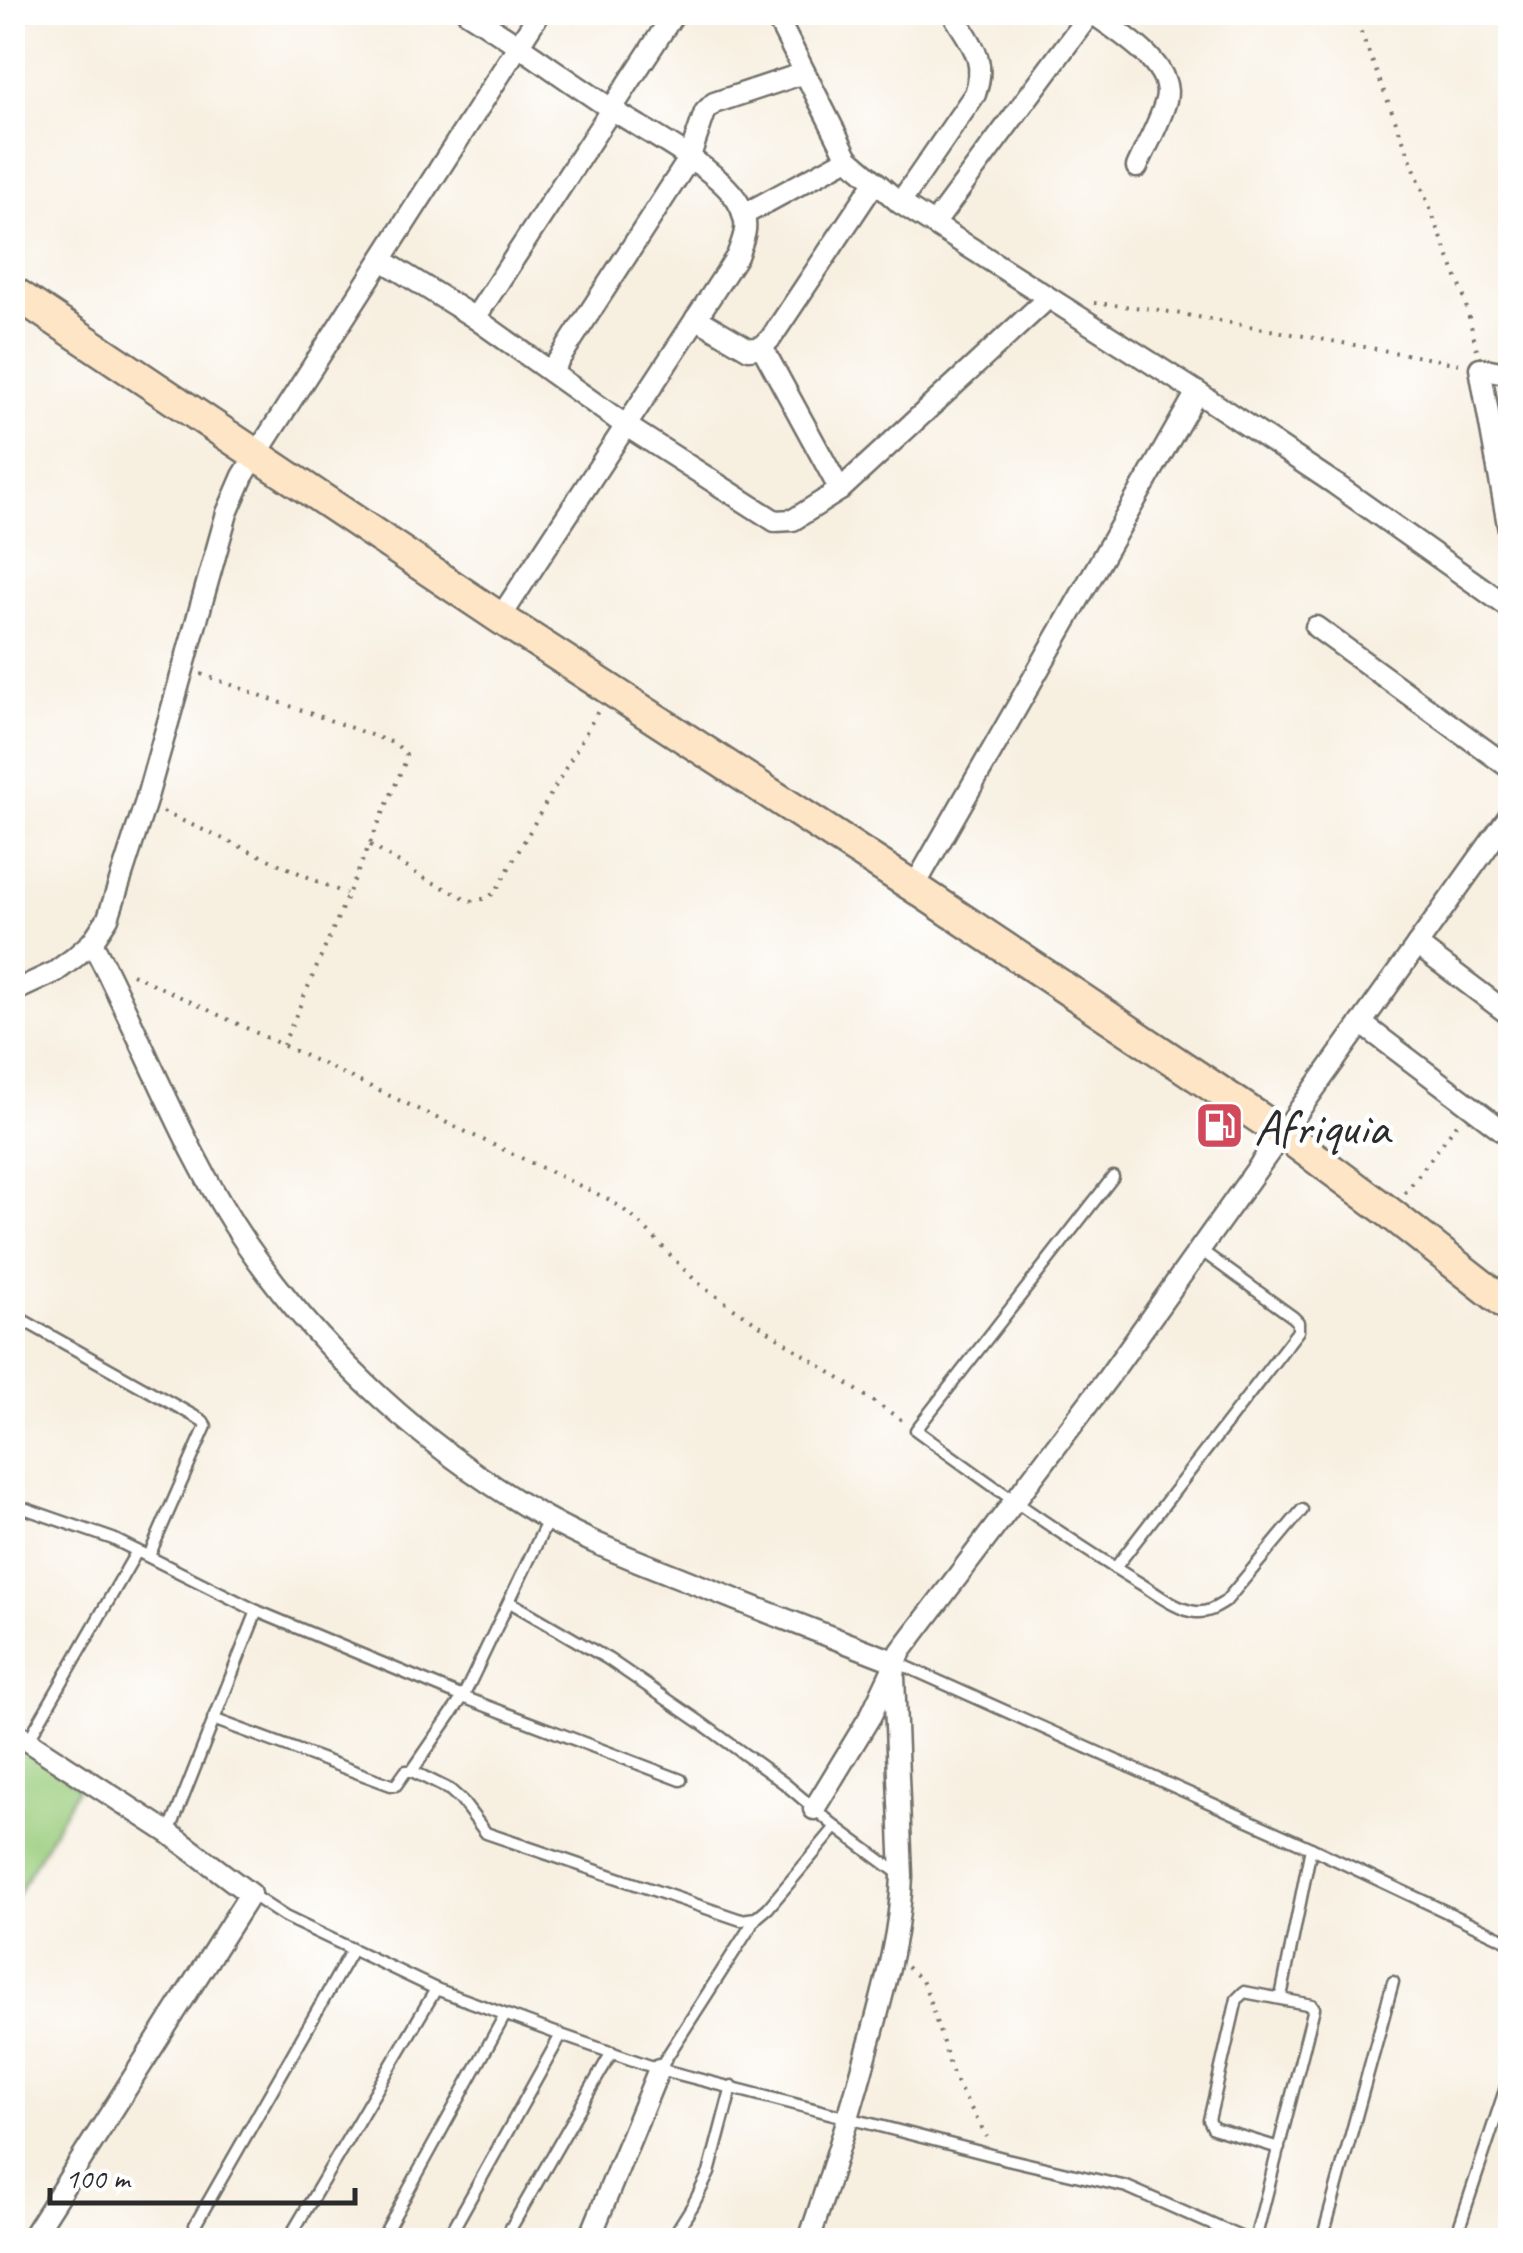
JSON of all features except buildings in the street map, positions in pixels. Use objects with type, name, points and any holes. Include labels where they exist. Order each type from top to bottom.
[{"type":"main road","points":[[12,291],[1282,1134],[1510,1306]]},
{"type":"street","points":[[466,12],[716,177],[740,203],[747,228],[736,256],[500,618]]},
{"type":"street","points":[[12,992],[96,951],[117,896],[238,486],[540,12]]},
{"type":"street","points":[[476,318],[675,12]]},
{"type":"street","points":[[774,12],[848,158],[874,182],[900,203],[1335,484],[1510,608]]},
{"type":"street","points":[[900,203],[975,94],[982,76],[980,61],[952,12]]},
{"type":"street","points":[[934,224],[1091,12],[1153,60],[1164,76],[1167,97],[1137,167]]},
{"type":"street","points":[[552,372],[689,158],[705,112],[714,103],[804,72]]},
{"type":"street","points":[[743,215],[848,158]]},
{"type":"street","points":[[696,318],[749,348],[762,347],[874,182]]},
{"type":"street","points":[[382,260],[476,318],[625,425],[775,521],[793,520],[840,490],[1048,298]]},
{"type":"street","points":[[762,347],[840,490]]},
{"type":"street","points":[[1510,374],[1480,368],[1510,536]]},
{"type":"street","points":[[914,887],[1197,392]]},
{"type":"street","points":[[1316,627],[1510,768]]},
{"type":"street","points":[[814,1809],[908,1641],[1199,1249],[1510,815]]},
{"type":"street","points":[[1417,946],[1510,1014]]},
{"type":"street","points":[[96,951],[209,1182],[246,1244],[283,1294],[342,1361],[401,1415],[468,1471],[548,1520],[629,1558],[896,1662]]},
{"type":"street","points":[[1361,1024],[1510,1136]]},
{"type":"street","points":[[808,2240],[850,2117],[901,1904],[896,1662]]},
{"type":"street","points":[[20,1736],[169,1833],[250,1894],[30,2240]]},
{"type":"street","points":[[589,2240],[659,2069]]},
{"type":"lane","points":[[1114,1177],[916,1430],[1115,1568],[1182,1608],[1198,1612],[1212,1611],[1224,1602],[1302,1510]]},
{"type":"lane","points":[[1115,1568],[1298,1331],[1294,1317],[1199,1249]]},
{"type":"lane","points":[[12,1314],[204,1421],[206,1426],[143,1553],[20,1736]]},
{"type":"lane","points":[[12,1504],[113,1539],[257,1611],[464,1697],[681,1780]]},
{"type":"lane","points":[[412,1772],[464,1697],[548,1520]]},
{"type":"lane","points":[[510,1602],[624,1669],[784,1783],[836,1828],[902,1876]]},
{"type":"lane","points":[[169,1833],[257,1611]]},
{"type":"lane","points":[[896,1662],[1510,1942]]},
{"type":"lane","points":[[214,1719],[391,1785],[396,1785],[406,1772],[412,1772],[450,1790],[486,1832],[741,1920],[756,1918]]},
{"type":"lane","points":[[659,2069],[756,1918],[836,1828]]},
{"type":"lane","points":[[1282,1997],[1311,1848]]},
{"type":"lane","points":[[250,1894],[285,1917],[436,1989],[560,2035],[659,2069],[1127,2187],[1247,2240]]},
{"type":"lane","points":[[194,2225],[352,1950]]},
{"type":"lane","points":[[1322,2240],[1393,1982]]},
{"type":"lane","points":[[288,2240],[436,1989]]},
{"type":"lane","points":[[1255,2240],[1279,2148],[1314,2008],[1282,1997],[1244,1992],[1240,1994],[1210,2120],[1213,2128],[1279,2148]]},
{"type":"lane","points":[[381,2240],[505,2015]]},
{"type":"lane","points":[[447,2240],[560,2035]]},
{"type":"lane","points":[[504,2240],[612,2052]]},
{"type":"lane","points":[[1456,2240],[1510,2075]]},
{"type":"lane","points":[[671,2240],[709,2173],[732,2086]]},
{"type":"path","points":[[1048,298],[1153,309],[1480,368],[1463,292],[1353,12]]},
{"type":"path","points":[[182,667],[396,744],[406,754],[283,1045]]},
{"type":"path","points":[[370,845],[471,901],[488,898],[496,891],[610,689]]},
{"type":"path","points":[[145,804],[348,894]]},
{"type":"path","points":[[96,951],[283,1045],[608,1199],[630,1214],[707,1290],[916,1430]]},
{"type":"path","points":[[1390,1213],[1471,1106]]},
{"type":"path","points":[[892,1954],[922,1981],[954,2078],[986,2136],[1007,2159]]},
{"type":"green space","points":[[13,1737],[78,1787],[13,1903]]},
{"type":"place","name":"Afriquia","points":[[1219,1126]]}]
